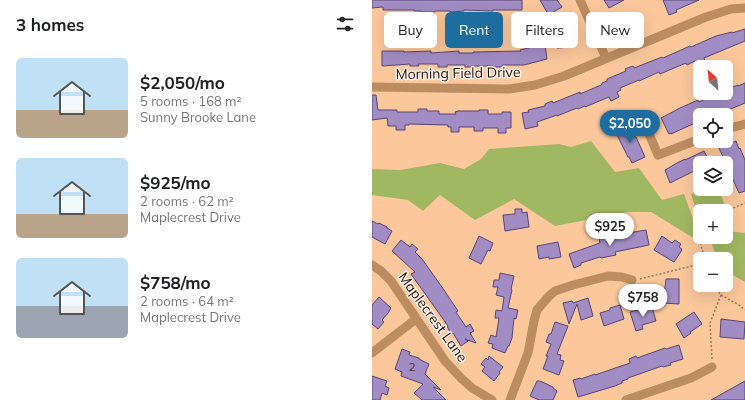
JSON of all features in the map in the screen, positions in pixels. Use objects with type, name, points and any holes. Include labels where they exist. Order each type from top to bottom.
[{"type":"street","points":[[580,0],[606,58]]},
{"type":"street","name":"Morning Field Drive","points":[[372,87],[510,89],[535,85],[564,76],[706,17],[731,9],[745,8]]},
{"type":"street","points":[[642,117],[658,156],[693,142]]},
{"type":"street","points":[[733,128],[744,126]]},
{"type":"street","name":"Maplecrest Lane","points":[[372,265],[381,271],[391,281],[445,361],[460,378],[472,388],[492,400]]},
{"type":"street","points":[[510,400],[528,353],[537,310],[549,296],[555,291],[608,276],[622,277],[632,280]]},
{"type":"street","points":[[372,353],[416,319]]},
{"type":"street","points":[[626,400],[691,378],[712,367]]},
{"type":"path","points":[[733,208],[745,203]]},
{"type":"path","points":[[632,280],[693,266]]},
{"type":"path","points":[[719,292],[721,295],[745,310]]},
{"type":"path","points":[[712,367],[710,323],[721,295]]},
{"type":"green space","points":[[591,141],[615,172],[639,168],[662,200],[684,194],[693,219],[693,238],[651,212],[629,212],[555,226],[514,199],[475,220],[440,195],[423,211],[408,200],[372,195],[372,169],[400,170],[440,163],[464,169],[481,159],[489,149],[559,144],[571,147]]},
{"type":"green space","points":[[693,193],[693,196],[721,196],[724,204],[694,204],[691,194]]},
{"type":"green space","points":[[733,232],[745,233],[745,282],[733,275],[733,252],[715,252],[712,244],[733,244]]},
{"type":"building","points":[[372,0],[522,0],[522,10],[421,12],[414,10],[383,10],[383,7],[372,8]]},
{"type":"building","points":[[540,0],[557,0],[562,7],[553,12],[547,12]]},
{"type":"building","points":[[604,0],[624,0],[609,8]]},
{"type":"building","points":[[663,0],[699,0],[676,10],[677,12],[669,15]]},
{"type":"building","points":[[745,29],[745,41],[704,58],[705,60],[693,60],[693,62],[687,65],[686,63],[660,74],[659,72],[620,88],[621,90],[617,92],[619,97],[611,101],[609,97],[585,107],[577,108],[537,122],[538,126],[525,129],[522,113],[529,112],[528,110],[545,106],[545,104],[552,101],[553,103],[580,92],[580,94],[601,85],[607,81],[607,79],[626,71],[625,69],[633,66],[634,68],[662,57],[663,58],[716,36]]},
{"type":"building","points":[[528,48],[545,48],[547,59],[524,65],[502,65],[502,67],[465,67],[465,65],[447,65],[447,67],[438,67],[438,64],[418,64],[419,66],[410,66],[410,64],[382,66],[382,51],[431,51],[431,53],[459,51],[459,53],[473,53],[521,51],[520,50]]},
{"type":"building","points":[[745,83],[745,103],[733,108],[693,108],[693,124],[669,134],[661,118],[698,100],[699,102],[703,100],[733,100],[733,87]]},
{"type":"building","points":[[372,95],[376,95],[378,110],[418,112],[418,109],[427,109],[427,111],[439,111],[439,114],[456,114],[455,112],[458,111],[479,110],[488,110],[488,114],[502,114],[502,112],[511,112],[511,128],[506,128],[506,133],[498,133],[498,128],[483,128],[483,131],[474,131],[474,127],[459,127],[459,132],[451,132],[451,127],[448,127],[448,125],[409,124],[405,125],[405,130],[396,130],[396,126],[388,126],[387,118],[372,120]]},
{"type":"building","points":[[628,125],[636,137],[645,157],[632,163],[615,131]]},
{"type":"building","points":[[736,141],[745,160],[745,191],[739,193],[733,180],[733,156],[723,156],[719,148],[733,148],[733,142]]},
{"type":"building","points":[[704,151],[706,156],[693,156]]},
{"type":"building","points":[[693,156],[693,172],[670,183],[665,170]]},
{"type":"building","points":[[515,209],[522,209],[522,213],[527,212],[529,227],[505,231],[503,215],[515,214]]},
{"type":"building","points":[[372,221],[387,227],[392,231],[385,244],[372,237]]},
{"type":"building","points":[[646,230],[649,245],[615,252],[616,255],[600,257],[581,263],[581,265],[574,268],[569,254],[600,243],[599,238],[606,236],[608,241],[623,237],[622,234]]},
{"type":"building","points":[[479,236],[493,243],[490,251],[488,250],[481,264],[469,258]]},
{"type":"building","points":[[662,236],[672,243],[675,240],[681,244],[679,247],[682,250],[674,262],[654,250]]},
{"type":"building","points":[[401,240],[410,247],[412,244],[418,249],[415,252],[422,259],[444,290],[458,311],[456,312],[466,327],[470,324],[474,331],[470,333],[476,343],[465,339],[468,341],[461,346],[453,333],[451,334],[448,326],[411,274],[415,272],[392,251]]},
{"type":"building","points":[[558,242],[561,257],[539,259],[537,246]]},
{"type":"building","points":[[500,273],[514,276],[508,308],[518,310],[516,319],[514,318],[512,338],[505,353],[492,348],[493,344],[488,343],[491,335],[496,337],[499,318],[495,318],[496,310],[502,311],[504,297],[496,295],[498,287],[493,287],[494,280],[499,280]]},
{"type":"building","points":[[666,279],[679,279],[679,304],[663,303]]},
{"type":"building","points":[[379,297],[391,308],[382,320],[384,322],[378,329],[372,324],[372,305]]},
{"type":"building","points":[[588,298],[593,316],[581,320],[577,304],[569,324],[563,303],[572,301],[573,303]]},
{"type":"building","points":[[620,305],[624,319],[604,326],[600,313]]},
{"type":"building","points":[[652,307],[656,321],[642,325],[643,329],[636,331],[630,312]]},
{"type":"building","points":[[694,312],[702,324],[684,338],[676,324]]},
{"type":"building","points":[[721,319],[745,322],[744,339],[720,337]]},
{"type":"building","points":[[555,322],[568,326],[557,354],[561,355],[560,360],[564,361],[559,375],[543,369],[551,344],[546,342],[549,334],[551,334]]},
{"type":"building","points":[[679,345],[683,359],[670,363],[671,365],[662,366],[628,378],[615,386],[578,397],[573,380],[595,375],[630,363],[629,359],[636,356],[637,358],[665,348]]},
{"type":"building","points":[[402,349],[410,352],[409,355],[419,358],[429,364],[425,374],[441,390],[433,387],[446,400],[422,400],[414,393],[423,384],[401,376],[402,372],[395,369]]},
{"type":"building","points":[[489,356],[503,367],[494,381],[482,371],[485,367],[481,364],[486,358],[488,360]]},
{"type":"building","points":[[372,376],[387,381],[385,386],[389,388],[387,395],[382,393],[380,400],[372,400]]},
{"type":"building","points":[[537,381],[553,387],[557,391],[553,400],[539,400],[530,396]]},
{"type":"building","points":[[745,381],[745,400],[711,400]]}]
